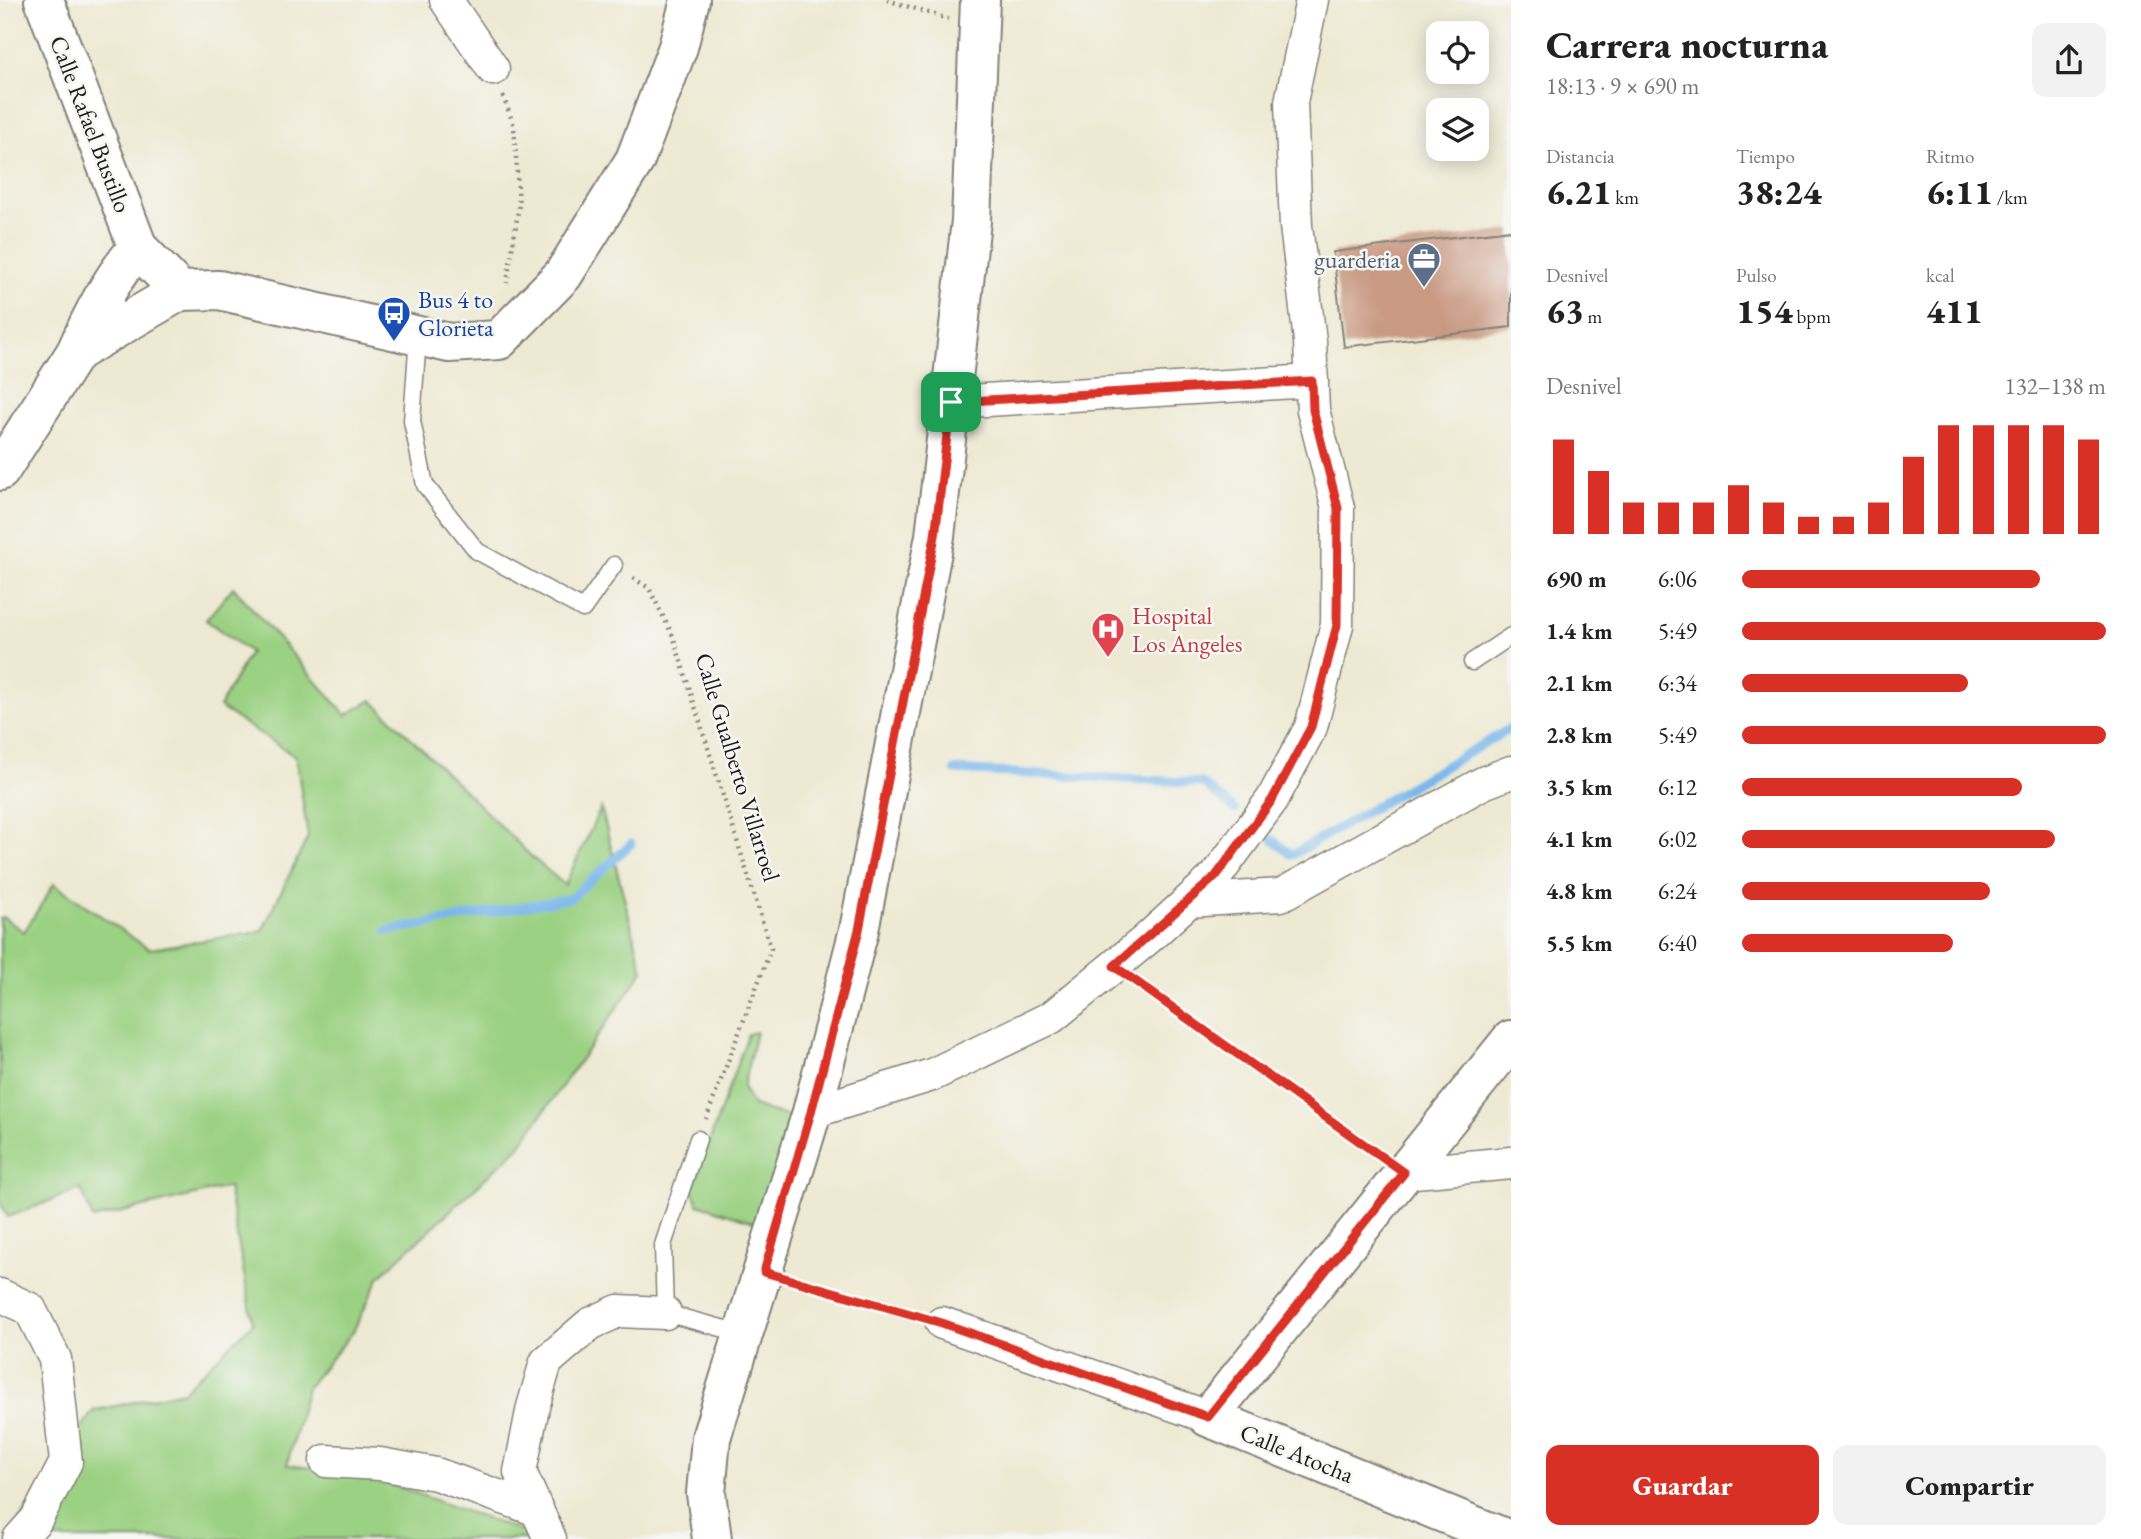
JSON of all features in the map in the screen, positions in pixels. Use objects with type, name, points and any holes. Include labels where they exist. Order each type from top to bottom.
[{"type":"main road","name":"Calle Rafael Bustillo","points":[[44,0],[138,248]]},
{"type":"main road","points":[[76,352],[180,291],[219,290],[449,343],[499,340],[563,275],[635,160],[678,47],[690,0]]},
{"type":"main road","points":[[712,1539],[706,1493],[711,1438],[811,1112],[859,930],[935,536],[971,221],[979,14]]},
{"type":"main road","points":[[0,471],[76,352],[91,316],[126,261],[138,248],[180,291]]},
{"type":"main road","points":[[1208,1417],[1511,1040]]},
{"type":"main road","name":"Calle Atocha","points":[[1208,1417],[1507,1539]]},
{"type":"street","points":[[446,0],[493,69]]},
{"type":"street","points":[[811,1112],[932,1075],[1052,1017],[1216,876],[1272,800],[1311,727],[1337,625],[1338,508],[1313,410],[1310,341],[1296,226],[1291,102],[1312,0]]},
{"type":"street","points":[[951,402],[1312,381]]},
{"type":"street","points":[[1189,901],[1281,895],[1483,783],[1511,772]]},
{"type":"street","points":[[1404,1173],[1511,1163]]},
{"type":"street","points":[[0,1294],[30,1309],[55,1359],[66,1462],[36,1520],[19,1539]]},
{"type":"street","points":[[550,1539],[520,1472],[533,1407],[546,1362],[590,1324],[618,1311],[665,1313]]},
{"type":"street","name":"Calle Atocha","points":[[942,1323],[1208,1417]]},
{"type":"street","points":[[326,1461],[380,1464],[436,1474],[537,1510]]},
{"type":"lane","points":[[418,336],[412,421],[425,485],[477,551],[583,609],[614,565]]},
{"type":"lane","points":[[1472,663],[1511,636]]},
{"type":"lane","points":[[698,1139],[663,1245],[665,1313],[744,1334]]},
{"type":"path","points":[[887,0],[979,14]]},
{"type":"path","points":[[493,69],[514,126],[519,205],[506,294]]},
{"type":"path","name":"Calle Gualberto Villarroel","points":[[614,565],[649,589],[673,636],[684,677],[707,737],[771,949],[698,1139]]},
{"type":"path","points":[[1114,966],[1404,1173]]},
{"type":"path","points":[[764,1272],[942,1323]]},
{"type":"green space","points":[[233,587],[346,715],[372,700],[534,859],[565,885],[601,808],[643,971],[519,1147],[380,1276],[353,1332],[307,1387],[287,1465],[363,1474],[531,1535],[532,1539],[7,1539],[93,1411],[183,1391],[253,1323],[228,1187],[93,1219],[81,1189],[8,1217],[0,1202],[0,919],[3,917],[24,932],[54,884],[149,949],[262,931],[308,837],[296,757],[219,707],[250,652],[206,620]]},
{"type":"green space","points":[[756,1032],[743,1087],[753,1106],[795,1119],[763,1225],[698,1204],[692,1190],[748,1034]]},
{"type":"building","name":"guarderia","points":[[1511,230],[1511,327],[1344,347],[1333,252]]},
{"type":"waterway","points":[[1273,840],[1292,855],[1511,728]]},
{"type":"waterway","points":[[955,770],[1202,783],[1235,810]]},
{"type":"waterway","points":[[387,931],[571,898],[631,844]]},
{"type":"place","name":"guarderia","points":[[1424,289]]},
{"type":"place","name":"Bus 4 to Glorieta","points":[[394,343]]},
{"type":"place","name":"Hospital Los Angeles","points":[[1108,659]]},
{"type":"route","points":[[1312,381],[1313,410],[1338,508],[1337,625],[1311,727],[1272,800],[1216,876],[1114,966],[1404,1173],[1208,1417],[942,1323],[764,1272],[811,1112],[859,930],[935,536],[951,402],[1312,381]]}]
